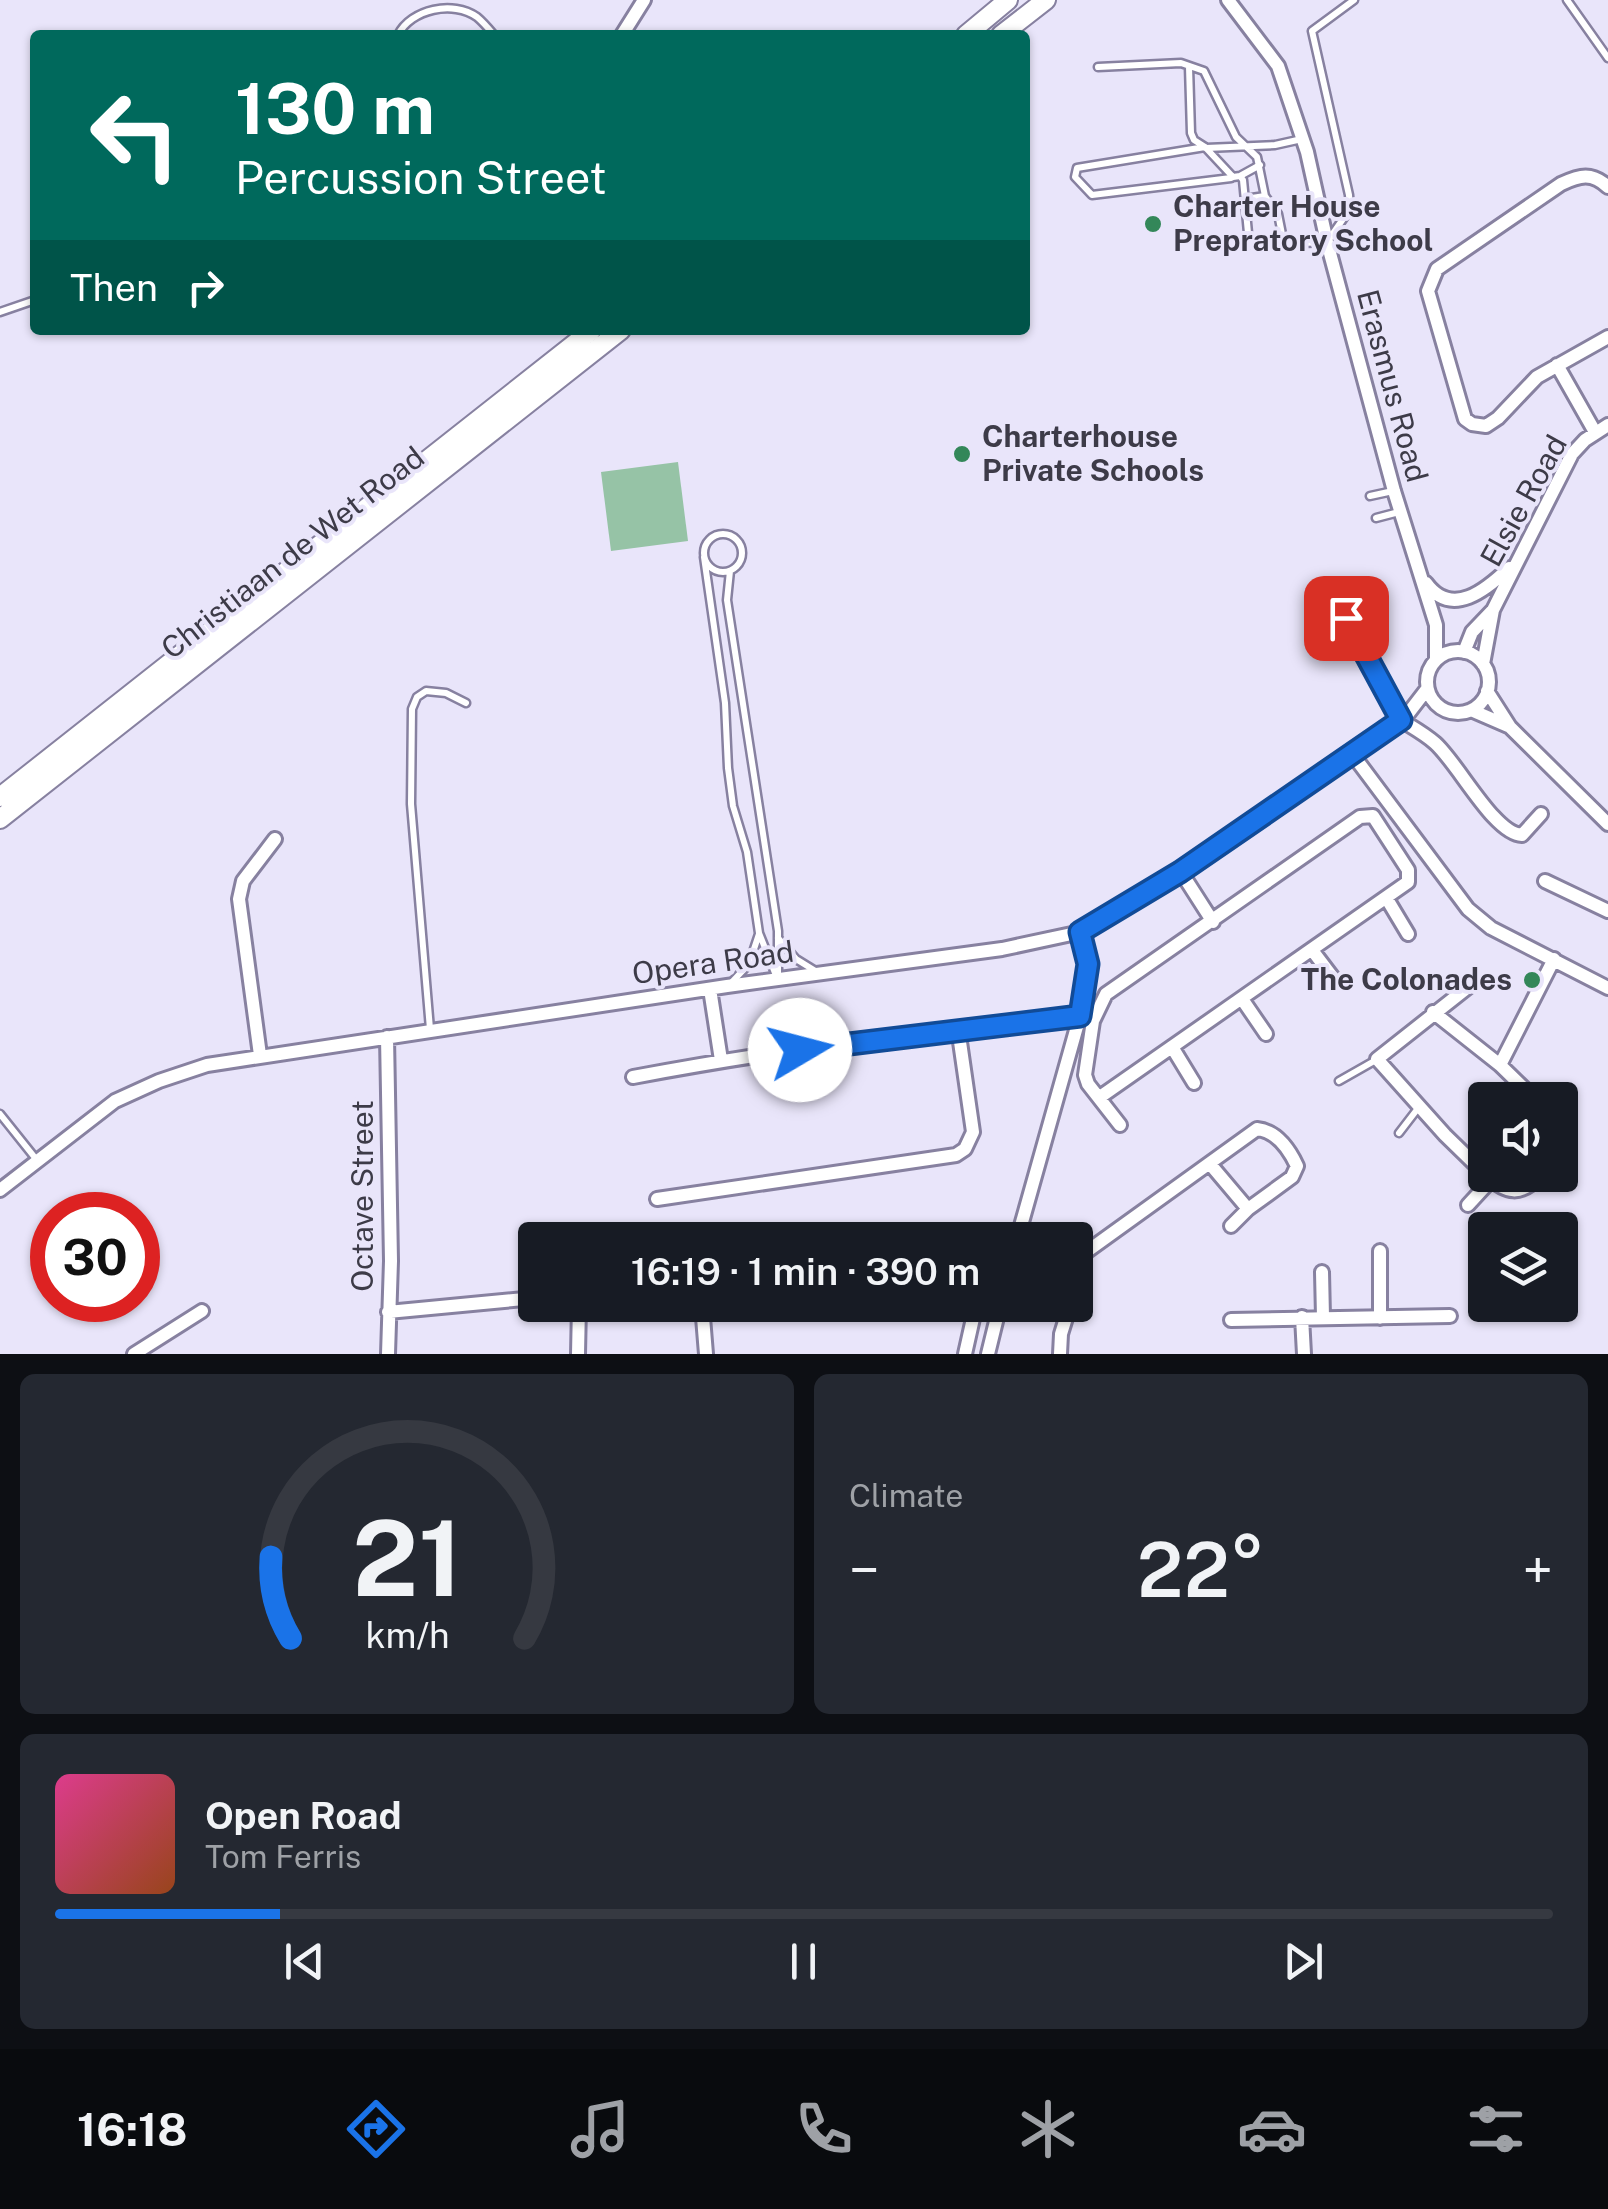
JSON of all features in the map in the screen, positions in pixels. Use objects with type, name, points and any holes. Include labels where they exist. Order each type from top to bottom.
[{"type":"main road","points":[[972,30],[1008,0]]},
{"type":"main road","points":[[1007,30],[1046,0]]},
{"type":"main road","name":"Christiaan de Wet Road","points":[[0,797],[586,335]]},
{"type":"main road","name":"Christiaan de Wet Road","points":[[0,819],[615,335]]},
{"type":"street","points":[[625,30],[644,0]]},
{"type":"street","name":"Erasmus Road","points":[[1228,0],[1278,66],[1303,139],[1394,491],[1436,624],[1436,660]]},
{"type":"street","points":[[1608,187],[1594,176],[1584,175],[1561,184],[1437,269],[1428,291],[1466,419],[1472,424],[1486,426],[1522,390],[1608,337]]},
{"type":"street","points":[[1557,365],[1602,428]]},
{"type":"street","name":"Elsie Road","points":[[1482,664],[1492,610],[1515,563],[1572,454],[1602,428]]},
{"type":"street","points":[[1419,574],[1430,590],[1461,600],[1484,592],[1515,563]]},
{"type":"street","name":"Elsie Road","points":[[1461,651],[1492,610]]},
{"type":"street","name":"Erasmus Road","points":[[1436,624],[1461,651]]},
{"type":"street","points":[[1461,651],[1482,664],[1489,680],[1481,702],[1458,713],[1442,708],[1427,689],[1430,668],[1436,660],[1461,651]]},
{"type":"street","name":"Opera Road","points":[[0,1190],[115,1100],[185,1071],[260,1055],[1002,949],[1080,932],[1180,872],[1354,754],[1404,718],[1427,689]]},
{"type":"street","points":[[1487,692],[1510,728],[1608,824]]},
{"type":"street","name":"Opera Road","points":[[1404,718],[1442,708]]},
{"type":"street","points":[[1471,710],[1510,728]]},
{"type":"street","points":[[1404,718],[1436,743],[1498,822],[1512,834],[1522,835],[1541,814]]},
{"type":"street","points":[[1354,754],[1468,909],[1491,928],[1608,988]]},
{"type":"street","points":[[1100,1097],[1408,882],[1408,870],[1373,816],[1368,814],[1106,994],[1093,1021],[1086,1061],[1088,1084],[1120,1125]]},
{"type":"street","points":[[260,1055],[239,899],[243,881],[275,839]]},
{"type":"street","points":[[1180,872],[1213,922]]},
{"type":"street","points":[[1544,881],[1608,912]]},
{"type":"street","points":[[1386,899],[1408,934]]},
{"type":"street","points":[[1022,1222],[1080,1016],[1088,964],[1080,932]]},
{"type":"street","points":[[1312,950],[1337,983]]},
{"type":"street","points":[[1500,1065],[1554,959]]},
{"type":"street","points":[[1468,1155],[1378,1059],[1477,980]]},
{"type":"street","points":[[710,989],[721,1060]]},
{"type":"street","points":[[1242,999],[1266,1034]]},
{"type":"street","points":[[1433,1012],[1517,1082]]},
{"type":"street","points":[[632,1077],[721,1060],[1080,1016]]},
{"type":"street","points":[[657,1199],[956,1155],[965,1149],[973,1132],[958,1028]]},
{"type":"street","name":"Octave Street","points":[[387,1037],[391,1261],[388,1354]]},
{"type":"street","points":[[1172,1047],[1194,1083]]},
{"type":"street","points":[[1093,1247],[1257,1129],[1275,1136],[1297,1166],[1292,1178],[1231,1226]]},
{"type":"street","points":[[1210,1164],[1248,1209]]},
{"type":"street","points":[[1468,1205],[1477,1192]]},
{"type":"street","points":[[1380,1252],[1380,1318]]},
{"type":"street","points":[[1322,1272],[1323,1317]]},
{"type":"street","points":[[388,1312],[518,1300]]},
{"type":"street","points":[[134,1354],[202,1311]]},
{"type":"street","points":[[1231,1320],[1450,1316]]},
{"type":"street","points":[[1302,1317],[1304,1354]]},
{"type":"street","points":[[578,1354],[579,1322]]},
{"type":"street","points":[[703,1322],[706,1354]]},
{"type":"street","points":[[965,1354],[972,1322]]},
{"type":"street","points":[[988,1354],[996,1322]]},
{"type":"street","points":[[1060,1354],[1065,1322]]},
{"type":"lane","points":[[1189,67],[1194,140],[1236,177],[1245,199],[1248,233],[1254,246],[1327,242],[1350,209],[1350,195],[1312,31],[1354,0]]},
{"type":"lane","points":[[1566,0],[1608,58]]},
{"type":"lane","points":[[401,30],[417,15],[451,8],[476,17],[489,30]]},
{"type":"lane","points":[[1098,67],[1181,63],[1199,68],[1208,75],[1236,137],[1249,147],[1260,165],[1265,196]]},
{"type":"lane","points":[[1260,165],[1236,177],[1092,195],[1075,177],[1077,168],[1083,167],[1204,148],[1249,147],[1303,139]]},
{"type":"lane","points":[[1245,199],[1271,199],[1284,244]]},
{"type":"lane","points":[[0,312],[30,302]]},
{"type":"lane","points":[[1370,496],[1394,491]]},
{"type":"lane","points":[[1376,518],[1400,512]]},
{"type":"lane","points":[[704,557],[717,571],[730,570],[739,563],[742,552],[733,536],[715,535],[706,544],[704,557],[726,702],[733,806],[746,852],[760,932],[778,979]]},
{"type":"lane","points":[[730,570],[727,600],[778,938],[778,979]]},
{"type":"lane","points":[[1346,618],[1404,718]]},
{"type":"lane","points":[[430,1030],[411,804],[412,709],[417,697],[426,690],[446,693],[466,704]]},
{"type":"lane","points":[[727,986],[749,964],[760,932]]},
{"type":"lane","points":[[778,938],[796,959],[820,973]]},
{"type":"lane","points":[[1339,1081],[1378,1059]]},
{"type":"lane","points":[[1398,1133],[1420,1106]]},
{"type":"lane","points":[[0,1114],[37,1160]]},
{"type":"green space","points":[[678,462],[688,541],[611,551],[601,472]]},
{"type":"place","name":"Charter House Prepratory School","points":[[1153,224]]},
{"type":"place","name":"Charterhouse Private Schools","points":[[962,454]]},
{"type":"place","name":"The Colonades","points":[[1532,980]]},
{"type":"route","points":[[800,1050],[1080,1016],[1088,980],[1086,948],[1080,932],[1180,872],[1401,720],[1346,618]]}]
